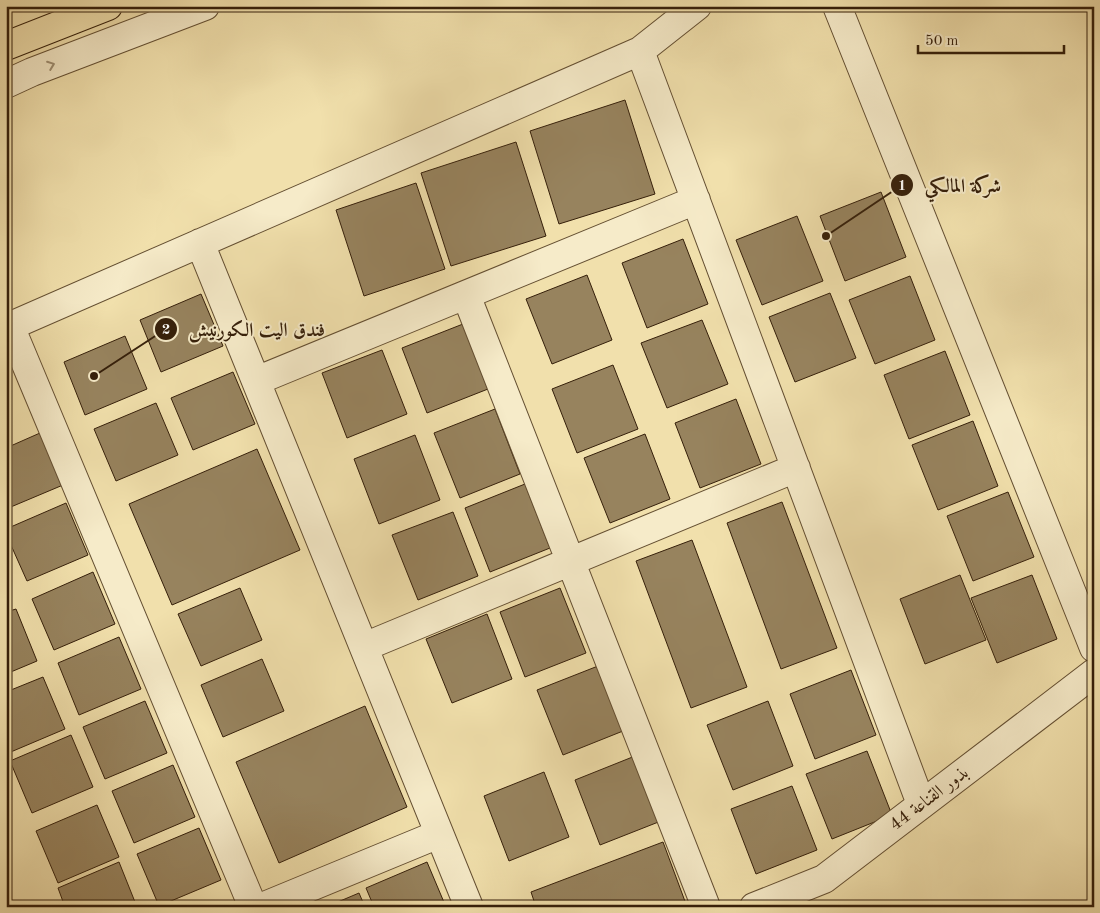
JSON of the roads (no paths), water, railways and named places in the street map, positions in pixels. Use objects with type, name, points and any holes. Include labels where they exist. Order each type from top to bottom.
[{"type":"main road","points":[[6,46],[108,6]]},
{"type":"street","points":[[6,84],[32,72],[205,6]]},
{"type":"street","points":[[252,907],[8,327],[640,51],[697,6]]},
{"type":"street","points":[[837,6],[1094,648]]},
{"type":"street","points":[[640,51],[921,804]]},
{"type":"street","points":[[256,381],[696,200]]},
{"type":"street","points":[[200,243],[469,907]]},
{"type":"street","points":[[466,294],[706,907]]},
{"type":"street","points":[[364,647],[796,468]]},
{"type":"street","name":"بذور القناعة 44","points":[[754,907],[824,878],[1094,673]]},
{"type":"street","points":[[262,907],[440,834]]},
{"type":"place","name":"شركة المالكي","points":[[826,236]]},
{"type":"place","name":"فندق اليت الكورنيش","points":[[94,376]]}]
